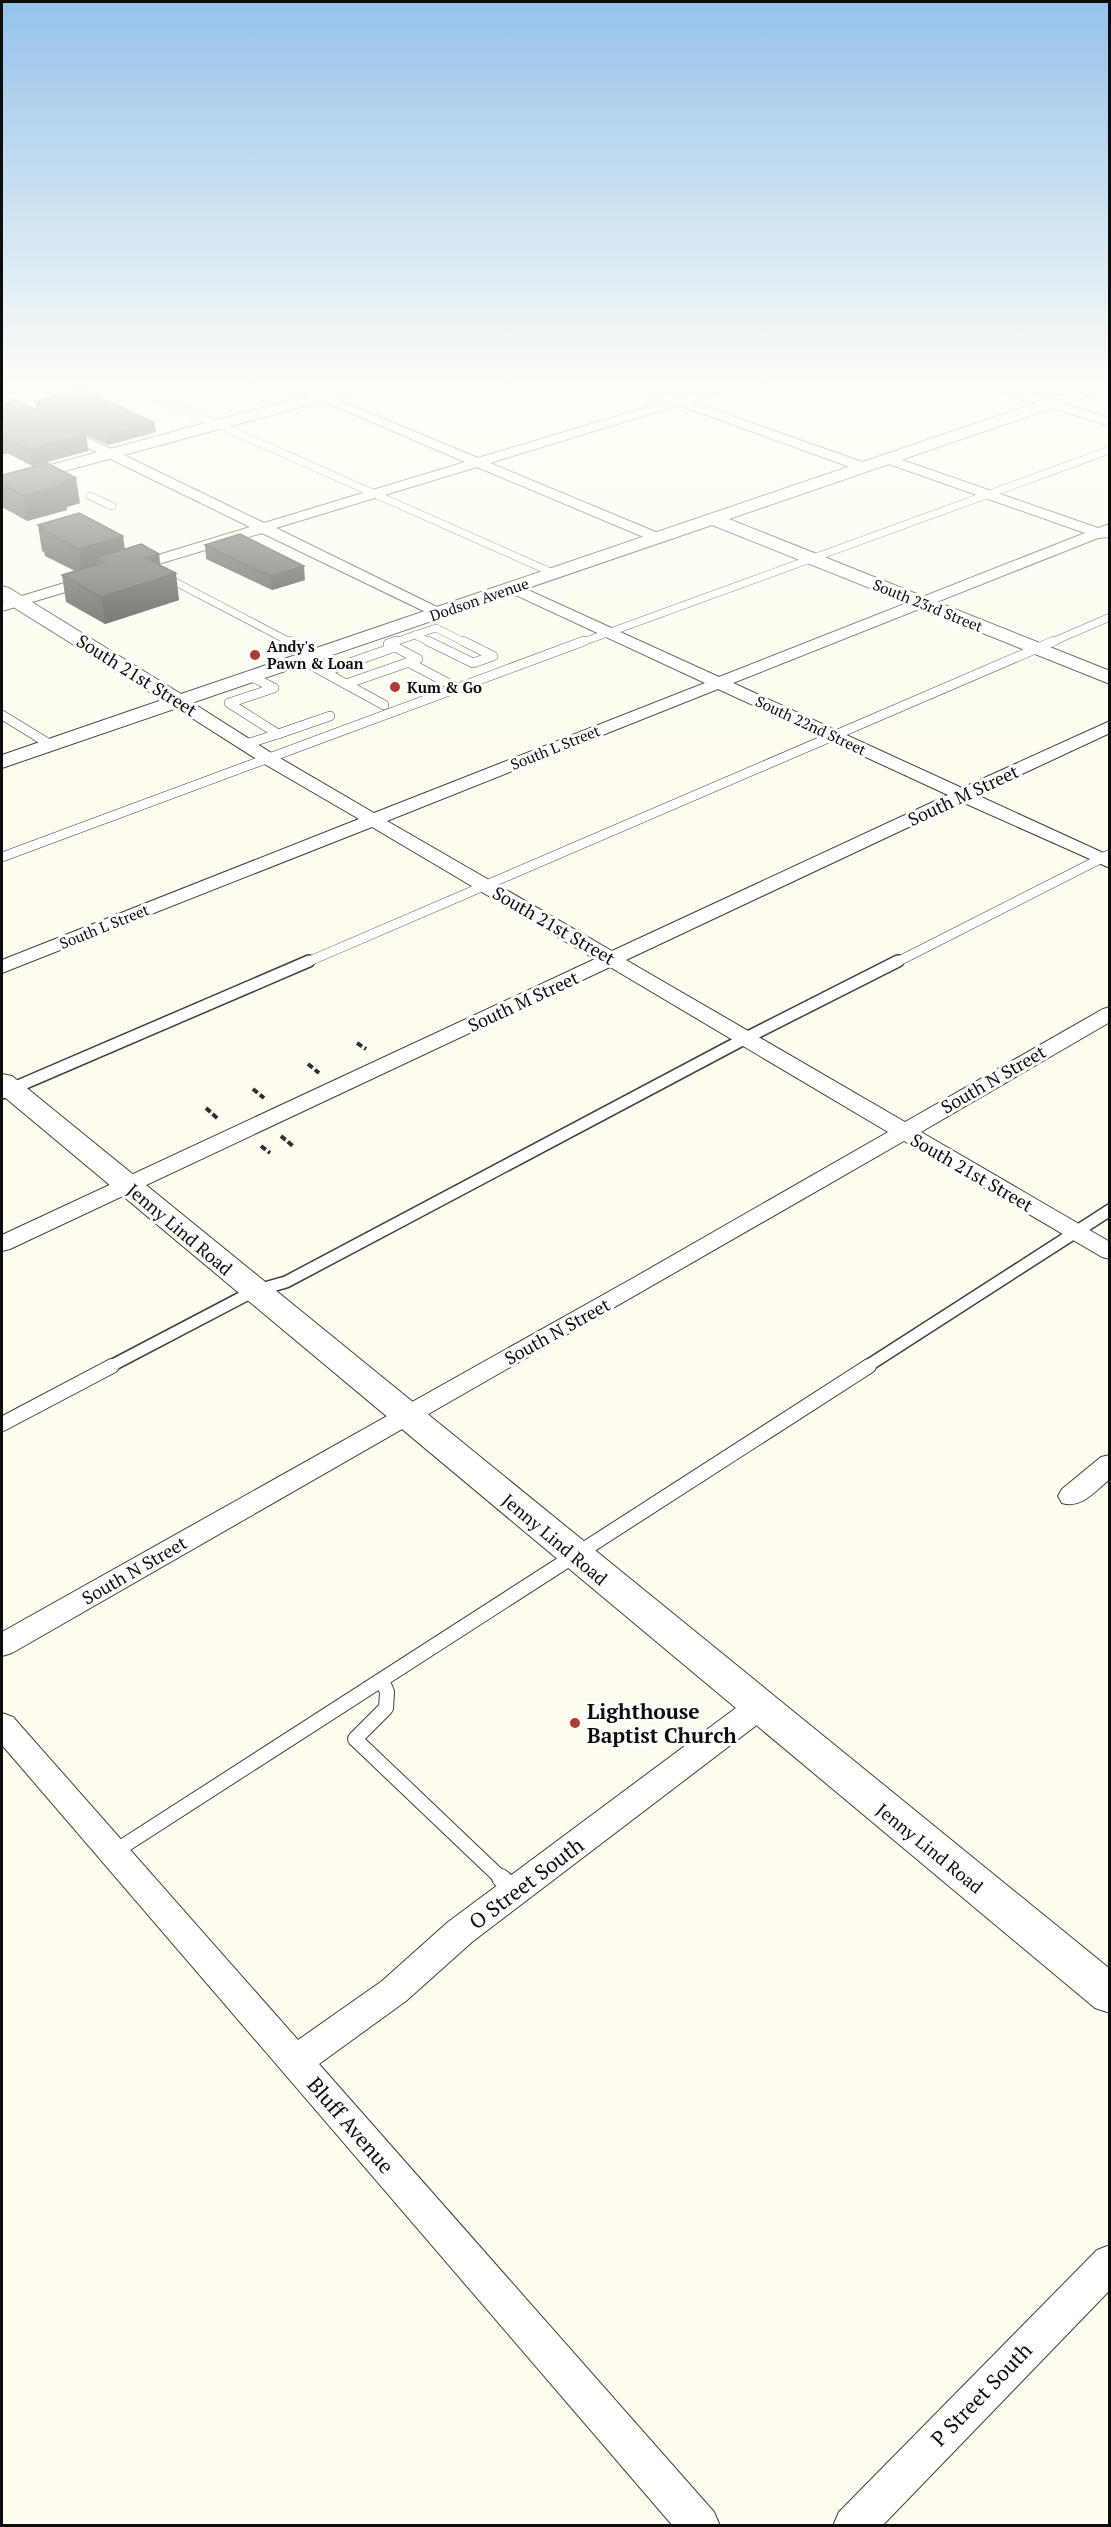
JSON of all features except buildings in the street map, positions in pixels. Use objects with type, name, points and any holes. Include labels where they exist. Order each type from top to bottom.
[{"type":"street","points":[[219,507],[438,613]]},
{"type":"street","points":[[7,600],[143,564],[332,507]]},
{"type":"street","points":[[583,507],[658,538]]},
{"type":"street","name":"Dodson Avenue","points":[[2,762],[308,657],[385,643],[419,629],[438,613],[748,507]]},
{"type":"street","points":[[1029,507],[1106,532]]},
{"type":"street","name":"South 23rd Street","points":[[713,519],[1110,678]]},
{"type":"street","name":"South L Street","points":[[2,967],[920,602],[1106,532]]},
{"type":"street","name":"South 22nd Street","points":[[512,588],[963,795],[1106,858]]},
{"type":"street","name":"South 21st Street","points":[[7,600],[179,702],[267,758],[1110,1252]]},
{"type":"street","name":"South M Street","points":[[2,1244],[1110,726]]},
{"type":"street","name":"South N Street","points":[[2,1646],[1110,1013]]},
{"type":"street","name":"Jenny Lind Road","points":[[5,1088],[128,1185],[574,1556],[1110,1995]]},
{"type":"street","points":[[1072,1496],[1110,1464]]},
{"type":"street","name":"O Street South","points":[[296,2062],[394,1991],[460,1932],[759,1707]]},
{"type":"street","name":"Bluff Avenue","points":[[2,1725],[700,2526]]},
{"type":"street","name":"P Street South","points":[[854,2526],[1110,2263]]},
{"type":"lane","points":[[400,507],[553,573]]},
{"type":"lane","points":[[2,857],[954,507]]},
{"type":"lane","points":[[143,564],[308,657],[324,672],[384,705]]},
{"type":"lane","points":[[5,1088],[485,886],[1110,617]]},
{"type":"lane","points":[[436,628],[493,656],[472,663],[419,629],[436,628]]},
{"type":"lane","points":[[324,672],[385,643],[418,659],[346,684]]},
{"type":"lane","points":[[408,662],[459,688]]},
{"type":"lane","points":[[229,703],[274,688],[252,677]]},
{"type":"lane","points":[[209,691],[278,734]]},
{"type":"lane","points":[[2,715],[51,745]]},
{"type":"lane","points":[[246,744],[330,716]]},
{"type":"lane","points":[[2,1424],[254,1291],[286,1282],[746,1038],[1106,858]]},
{"type":"lane","points":[[112,1852],[198,1801],[296,1732],[382,1680],[1110,1210]]},
{"type":"lane","points":[[382,1680],[387,1692],[386,1708],[356,1739],[514,1891]]},
{"type":"path","points":[[206,1108],[219,1119]]},
{"type":"place","name":"Andy's Pawn & Loan","points":[[255,655]]},
{"type":"place","name":"Kum & Go","points":[[395,687]]},
{"type":"place","name":"Lighthouse Baptist Church","points":[[575,1723]]}]
